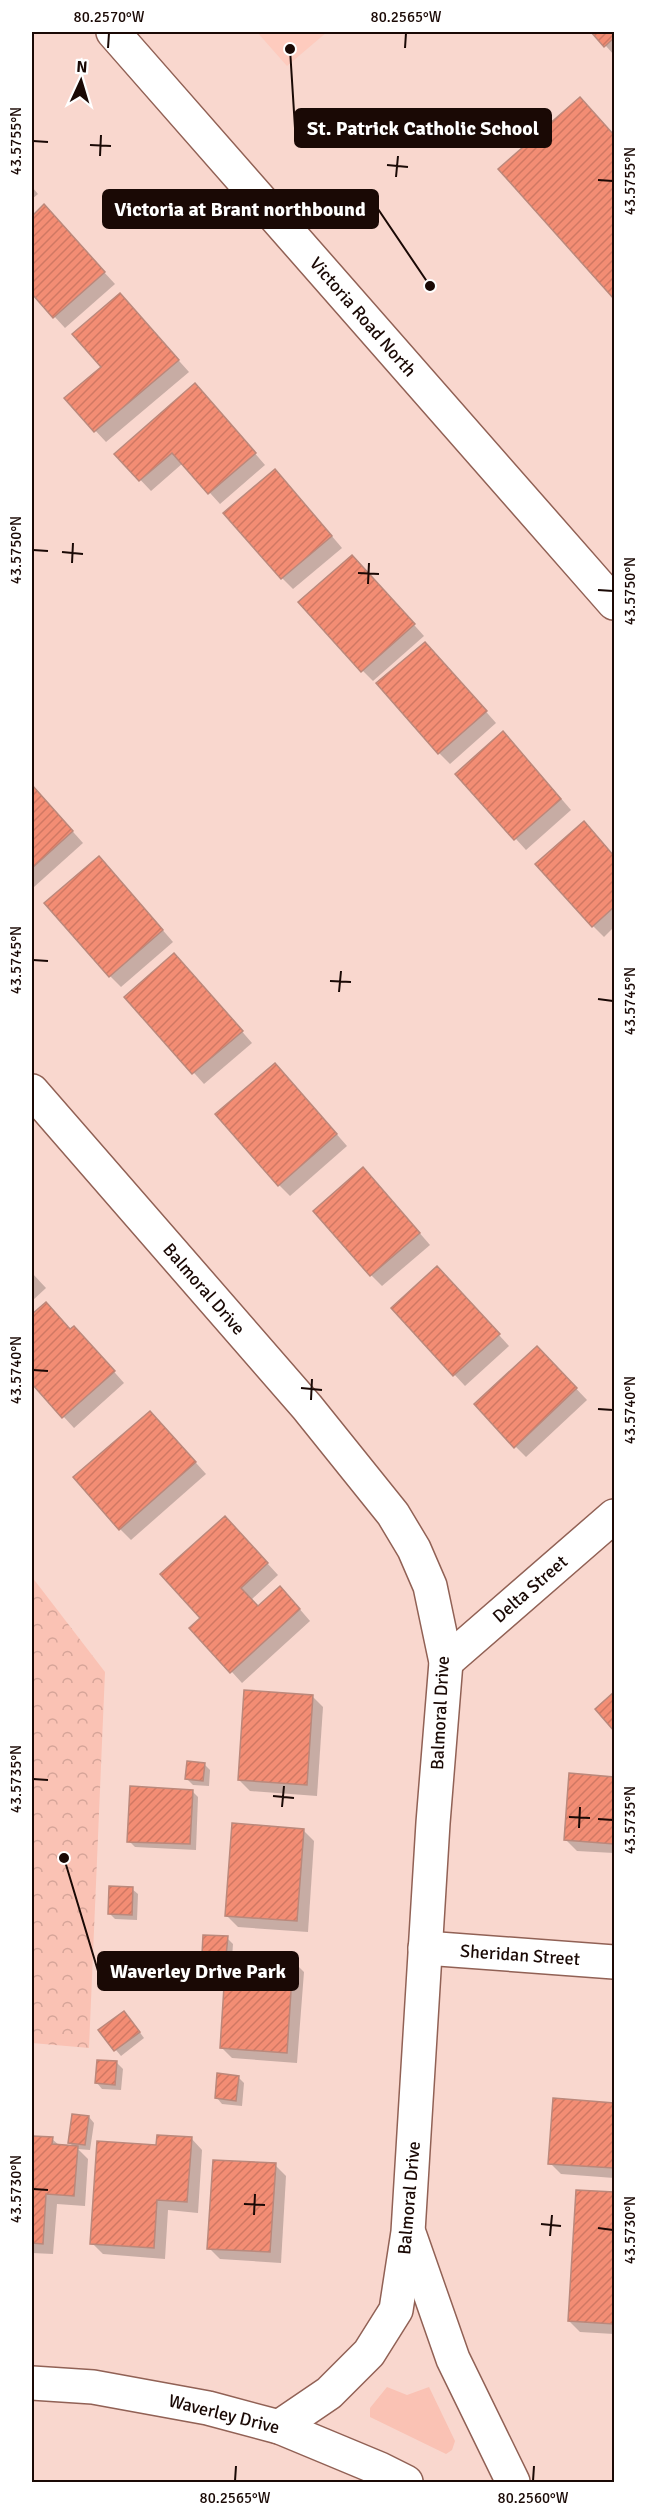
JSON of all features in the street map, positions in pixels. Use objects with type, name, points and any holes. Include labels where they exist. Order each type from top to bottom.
[{"type":"street","name":"Victoria Road North","points":[[113,32],[615,603]]},
{"type":"street","name":"Balmoral Drive","points":[[32,1091],[307,1407],[393,1514],[414,1550],[430,1586],[446,1662],[425,1948],[408,2232],[396,2310],[369,2353],[329,2393],[279,2427]]},
{"type":"street","name":"Delta Street","points":[[446,1662],[615,1516]]},
{"type":"street","name":"Sheridan Street","points":[[425,1948],[615,1962]]},
{"type":"street","points":[[408,2232],[453,2359],[513,2482]]},
{"type":"street","name":"Waverley Drive","points":[[32,2383],[93,2386],[208,2408],[279,2427],[369,2464],[406,2482]]},
{"type":"shaded area","points":[[257,32],[327,32],[287,66]]},
{"type":"green space","points":[[32,1577],[105,1672],[89,2048],[32,2043]]},
{"type":"green space","points":[[387,2387],[407,2395],[429,2387],[455,2441],[452,2450],[446,2454],[370,2417],[370,2408]]},
{"type":"building","points":[[591,32],[614,32],[614,38],[604,47]]},
{"type":"building","points":[[580,97],[614,135],[614,299],[498,169]]},
{"type":"building","points":[[44,204],[105,272],[53,318],[32,294],[32,216]]},
{"type":"building","points":[[120,293],[179,360],[94,432],[64,398],[101,367],[72,334]]},
{"type":"building","points":[[195,383],[256,453],[208,494],[172,453],[139,481],[114,454]]},
{"type":"building","points":[[275,469],[332,536],[281,579],[223,513]]},
{"type":"building","points":[[352,555],[415,624],[361,672],[298,602]]},
{"type":"building","points":[[425,642],[487,711],[438,754],[376,683]]},
{"type":"building","points":[[503,731],[561,799],[514,840],[455,774]]},
{"type":"building","points":[[32,785],[73,831],[32,868]]},
{"type":"building","points":[[584,821],[614,856],[614,907],[592,927],[535,864]]},
{"type":"building","points":[[99,856],[163,930],[109,977],[44,903]]},
{"type":"building","points":[[174,953],[243,1031],[192,1074],[124,997]]},
{"type":"building","points":[[275,1063],[337,1134],[278,1186],[215,1114]]},
{"type":"building","points":[[363,1167],[420,1233],[370,1276],[313,1211]]},
{"type":"building","points":[[437,1266],[500,1334],[453,1376],[391,1308]]},
{"type":"building","points":[[46,1302],[70,1329],[74,1326],[115,1371],[62,1418],[32,1384],[32,1314]]},
{"type":"building","points":[[537,1346],[577,1388],[514,1448],[474,1404]]},
{"type":"building","points":[[150,1411],[196,1462],[119,1530],[73,1477]]},
{"type":"building","points":[[225,1516],[268,1563],[241,1588],[258,1606],[280,1586],[300,1609],[230,1673],[189,1628],[200,1618],[160,1574]]},
{"type":"building","points":[[244,1690],[313,1695],[307,1785],[238,1780]]},
{"type":"building","points":[[614,1692],[614,1731],[595,1709]]},
{"type":"building","points":[[187,1761],[205,1763],[203,1781],[185,1779]]},
{"type":"building","points":[[569,1773],[614,1777],[614,1844],[564,1840]]},
{"type":"building","points":[[130,1786],[193,1790],[190,1844],[127,1842]]},
{"type":"building","points":[[232,1823],[304,1829],[297,1921],[225,1916]]},
{"type":"building","points":[[109,1886],[133,1887],[132,1915],[108,1914]]},
{"type":"building","points":[[203,1935],[228,1936],[226,1956],[202,1954]]},
{"type":"building","points":[[226,1956],[293,1960],[287,2053],[220,2048]]},
{"type":"building","points":[[124,2011],[140,2032],[114,2051],[98,2030]]},
{"type":"building","points":[[97,2060],[117,2061],[115,2085],[95,2083]]},
{"type":"building","points":[[217,2073],[239,2076],[236,2101],[215,2098]]},
{"type":"building","points":[[553,2098],[614,2103],[614,2168],[548,2164]]},
{"type":"building","points":[[72,2114],[89,2116],[85,2145],[68,2143]]},
{"type":"building","points":[[157,2135],[192,2137],[187,2202],[157,2200],[154,2248],[90,2244],[97,2141],[156,2145]]},
{"type":"building","points":[[32,2136],[53,2137],[52,2144],[78,2146],[74,2196],[46,2194],[43,2244],[32,2243]]},
{"type":"building","points":[[213,2160],[276,2163],[270,2252],[207,2249]]},
{"type":"building","points":[[576,2190],[614,2192],[614,2324],[568,2321]]},
{"type":"place","name":"St. Patrick Catholic School","points":[[290,49]]},
{"type":"place","name":"Victoria at Brant northbound","points":[[430,286]]},
{"type":"place","name":"Waverley Drive Park","points":[[64,1858]]}]
